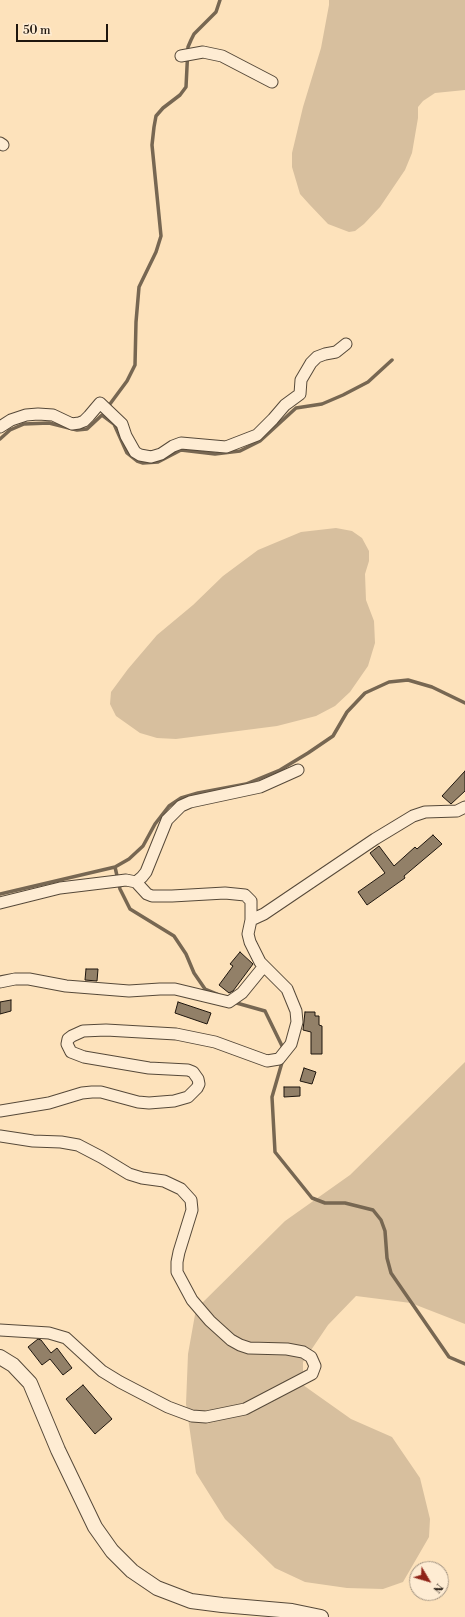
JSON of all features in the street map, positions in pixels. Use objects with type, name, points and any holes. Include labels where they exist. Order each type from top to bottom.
[{"type":"street","points":[[186,55],[203,52],[222,56],[272,82]]},
{"type":"street","points":[[0,427],[11,420],[26,415],[38,414],[53,415],[72,424],[79,423],[84,421],[100,403],[122,424],[126,436],[135,452],[140,455],[151,457],[161,454],[173,446],[182,443],[226,447],[257,435],[285,405],[300,394],[301,380],[311,363],[317,357],[336,352],[346,344]]},
{"type":"street","points":[[0,903],[60,888],[131,881],[142,877],[146,872],[167,820],[180,806],[260,787],[298,770]]},
{"type":"street","points":[[251,920],[264,914],[375,839],[413,816],[425,812],[457,811],[465,807]]},
{"type":"street","points":[[0,1111],[49,1104],[82,1093],[92,1092],[101,1092],[138,1102],[149,1103],[174,1101],[188,1097],[197,1088],[198,1078],[193,1072],[188,1070],[150,1068],[84,1057],[70,1052],[67,1044],[68,1039],[83,1031],[106,1030],[176,1034],[215,1042],[267,1061],[279,1058],[291,1044],[297,1022],[296,1011],[287,989],[264,966],[250,942],[248,934],[251,920],[251,901],[244,895],[225,893],[152,896],[147,894],[131,881]]},
{"type":"street","points":[[0,982],[15,979],[29,979],[66,986],[129,992],[175,989],[233,1000],[264,966]]},
{"type":"street","points":[[0,1136],[33,1141],[62,1142],[78,1146],[101,1157],[129,1174],[142,1178],[164,1181],[181,1189],[191,1200],[192,1210],[179,1252],[177,1272],[192,1300],[210,1321],[231,1340],[240,1345],[249,1348],[287,1349],[303,1352],[311,1357],[315,1366],[312,1374],[245,1409],[206,1417],[192,1416],[168,1407],[120,1382],[102,1370],[66,1338],[49,1332],[0,1330]]},
{"type":"street","points":[[0,1357],[13,1365],[30,1383],[58,1450],[95,1527],[112,1551],[132,1571],[157,1588],[192,1601],[292,1611],[321,1617]]},
{"type":"shaded area","points":[[329,0],[465,0],[465,90],[435,93],[423,101],[418,107],[418,118],[412,153],[405,170],[380,207],[364,224],[355,231],[349,232],[328,224],[300,194],[292,167],[292,153],[303,107],[321,48]]},
{"type":"shaded area","points":[[336,528],[352,531],[362,538],[369,551],[369,561],[365,574],[366,600],[374,621],[375,643],[368,666],[350,692],[335,706],[316,716],[277,726],[176,739],[157,738],[140,733],[116,716],[110,704],[111,692],[128,669],[157,635],[193,605],[223,576],[258,550],[301,532]]},
{"type":"shaded area","points":[[465,1062],[465,1324],[411,1303],[356,1296],[328,1325],[303,1362],[303,1385],[351,1419],[392,1437],[420,1478],[430,1519],[429,1537],[415,1561],[409,1561],[409,1572],[403,1582],[383,1589],[347,1588],[305,1582],[275,1568],[225,1519],[196,1473],[186,1404],[188,1354],[196,1309],[285,1221],[350,1175]]},
{"type":"building","points":[[465,771],[465,791],[451,804],[442,796]]},
{"type":"building","points":[[433,835],[442,844],[404,876],[405,878],[367,905],[358,892],[385,873],[370,853],[379,846],[394,866],[415,847],[417,849]]},
{"type":"building","points":[[240,952],[253,964],[233,991],[229,993],[219,985],[233,966],[230,964]]},
{"type":"building","points":[[86,969],[98,969],[97,981],[85,980]]},
{"type":"building","points":[[11,1000],[11,1011],[0,1014],[0,1002]]},
{"type":"building","points":[[178,1002],[211,1013],[207,1024],[175,1013]]},
{"type":"building","points":[[305,1012],[315,1012],[315,1016],[319,1016],[319,1025],[322,1026],[322,1054],[311,1054],[311,1032],[303,1030]]},
{"type":"building","points":[[304,1068],[316,1072],[312,1084],[300,1081]]},
{"type":"building","points":[[284,1087],[300,1087],[300,1096],[284,1097]]},
{"type":"building","points":[[38,1339],[41,1340],[51,1353],[57,1348],[72,1368],[63,1375],[50,1359],[42,1365],[28,1347]]},
{"type":"building","points":[[83,1385],[112,1419],[95,1434],[66,1399]]},
{"type":"waterway","points":[[107,408],[127,381],[135,365],[136,322],[139,287],[156,252],[161,236],[152,145],[156,116],[163,108],[180,95],[186,87],[188,47],[194,34],[216,12],[220,0]]},
{"type":"waterway","points":[[0,439],[10,430],[24,424],[49,423],[77,430],[87,429],[102,415],[114,424],[127,453],[137,461],[143,463],[158,462],[181,450],[215,454],[240,451],[260,441],[296,408],[322,404],[343,395],[368,382],[392,360]]},
{"type":"waterway","points":[[0,894],[115,867],[129,859],[143,846],[155,824],[169,806],[181,798],[198,793],[246,784],[280,770],[333,736],[347,712],[365,693],[389,682],[408,680],[432,687],[465,703]]},
{"type":"waterway","points":[[115,867],[120,889],[130,909],[174,936],[186,954],[194,973],[205,989],[217,994]]},
{"type":"waterway","points":[[233,1002],[265,1011],[284,1050]]},
{"type":"waterway","points":[[283,1059],[272,1097],[275,1152],[312,1198],[325,1203],[345,1203],[373,1210],[381,1220],[385,1231],[387,1258],[391,1273],[449,1357],[465,1364]]}]
